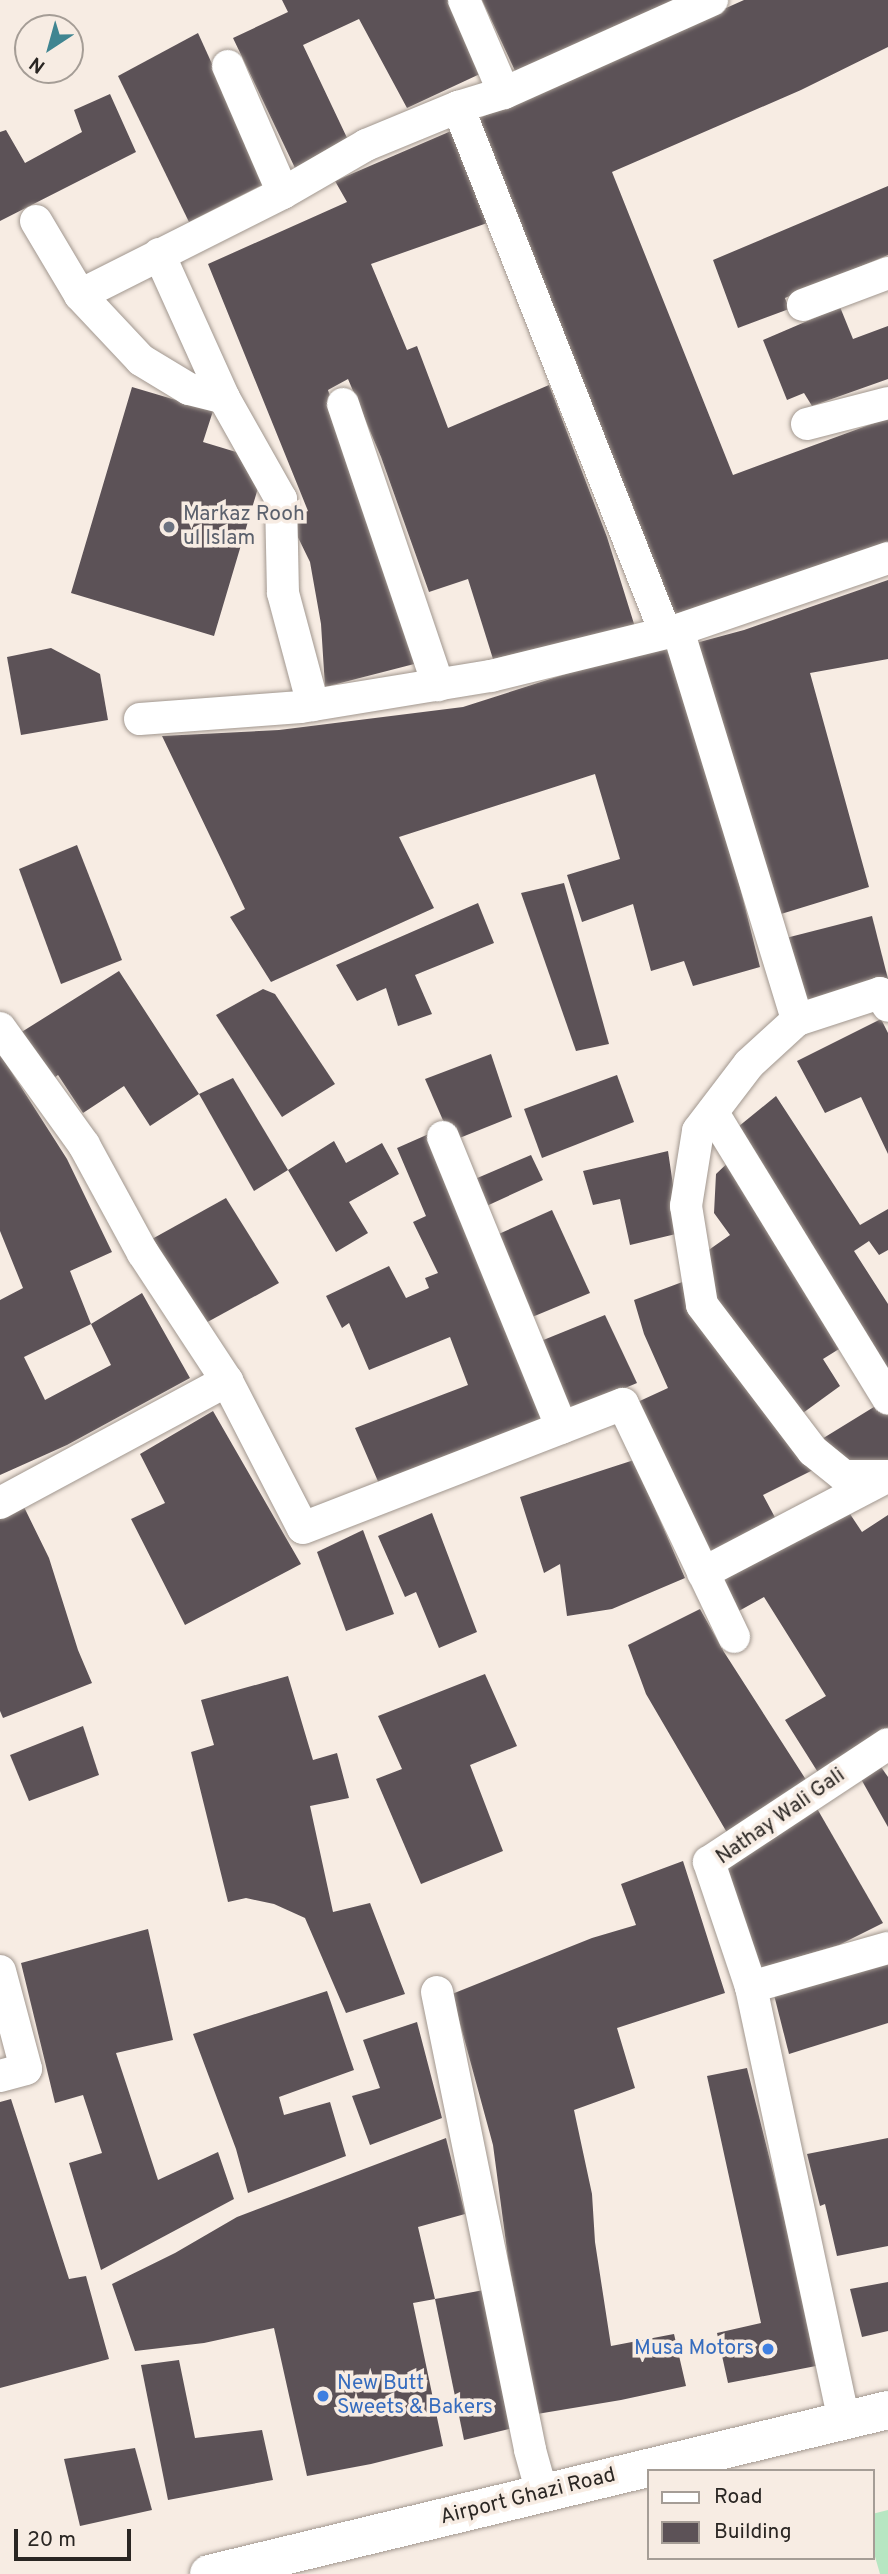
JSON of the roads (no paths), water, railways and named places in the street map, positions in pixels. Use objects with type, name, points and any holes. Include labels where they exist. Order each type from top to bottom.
[{"type":"main road","name":"Airport Ghazi Road","points":[[209,2574],[888,2410]]},
{"type":"street","points":[[464,0],[504,93]]},
{"type":"street","points":[[80,295],[283,193],[366,145],[458,107],[504,93],[712,0]]},
{"type":"street","points":[[228,66],[283,193]]},
{"type":"street","points":[[458,107],[672,631],[797,1020]]},
{"type":"street","points":[[36,221],[80,295],[141,360],[189,389],[224,398]]},
{"type":"street","points":[[159,254],[224,398],[281,499],[284,593],[313,705]]},
{"type":"street","points":[[803,305],[888,273]]},
{"type":"street","points":[[807,424],[888,403]]},
{"type":"street","points":[[343,404],[438,685]]},
{"type":"street","points":[[140,719],[313,705],[491,676],[672,631],[888,558]]},
{"type":"street","points":[[886,1477],[844,1476],[813,1451],[702,1305],[686,1206],[698,1131],[749,1065],[797,1020],[880,993],[888,1006]]},
{"type":"street","points":[[0,1028],[84,1145],[143,1253],[227,1381],[303,1528],[623,1404],[734,1637]]},
{"type":"street","points":[[713,1112],[888,1399]]},
{"type":"street","points":[[443,1138],[562,1428]]},
{"type":"street","points":[[0,1503],[227,1381]]},
{"type":"street","points":[[703,1573],[886,1477]]},
{"type":"street","name":"Nathay Wali Gali","points":[[751,1987],[709,1862],[888,1744]]},
{"type":"street","points":[[844,2421],[751,1987],[888,1948]]},
{"type":"street","points":[[0,1970],[26,2068],[0,2076]]},
{"type":"street","points":[[437,1992],[524,2424],[542,2493]]},
{"type":"place","name":"Markaz Rooh ul Islam","points":[[169,527]]},
{"type":"place","name":"Musa Motors","points":[[768,2349]]},
{"type":"place","name":"New Butt Sweets & Bakers","points":[[323,2396]]}]
